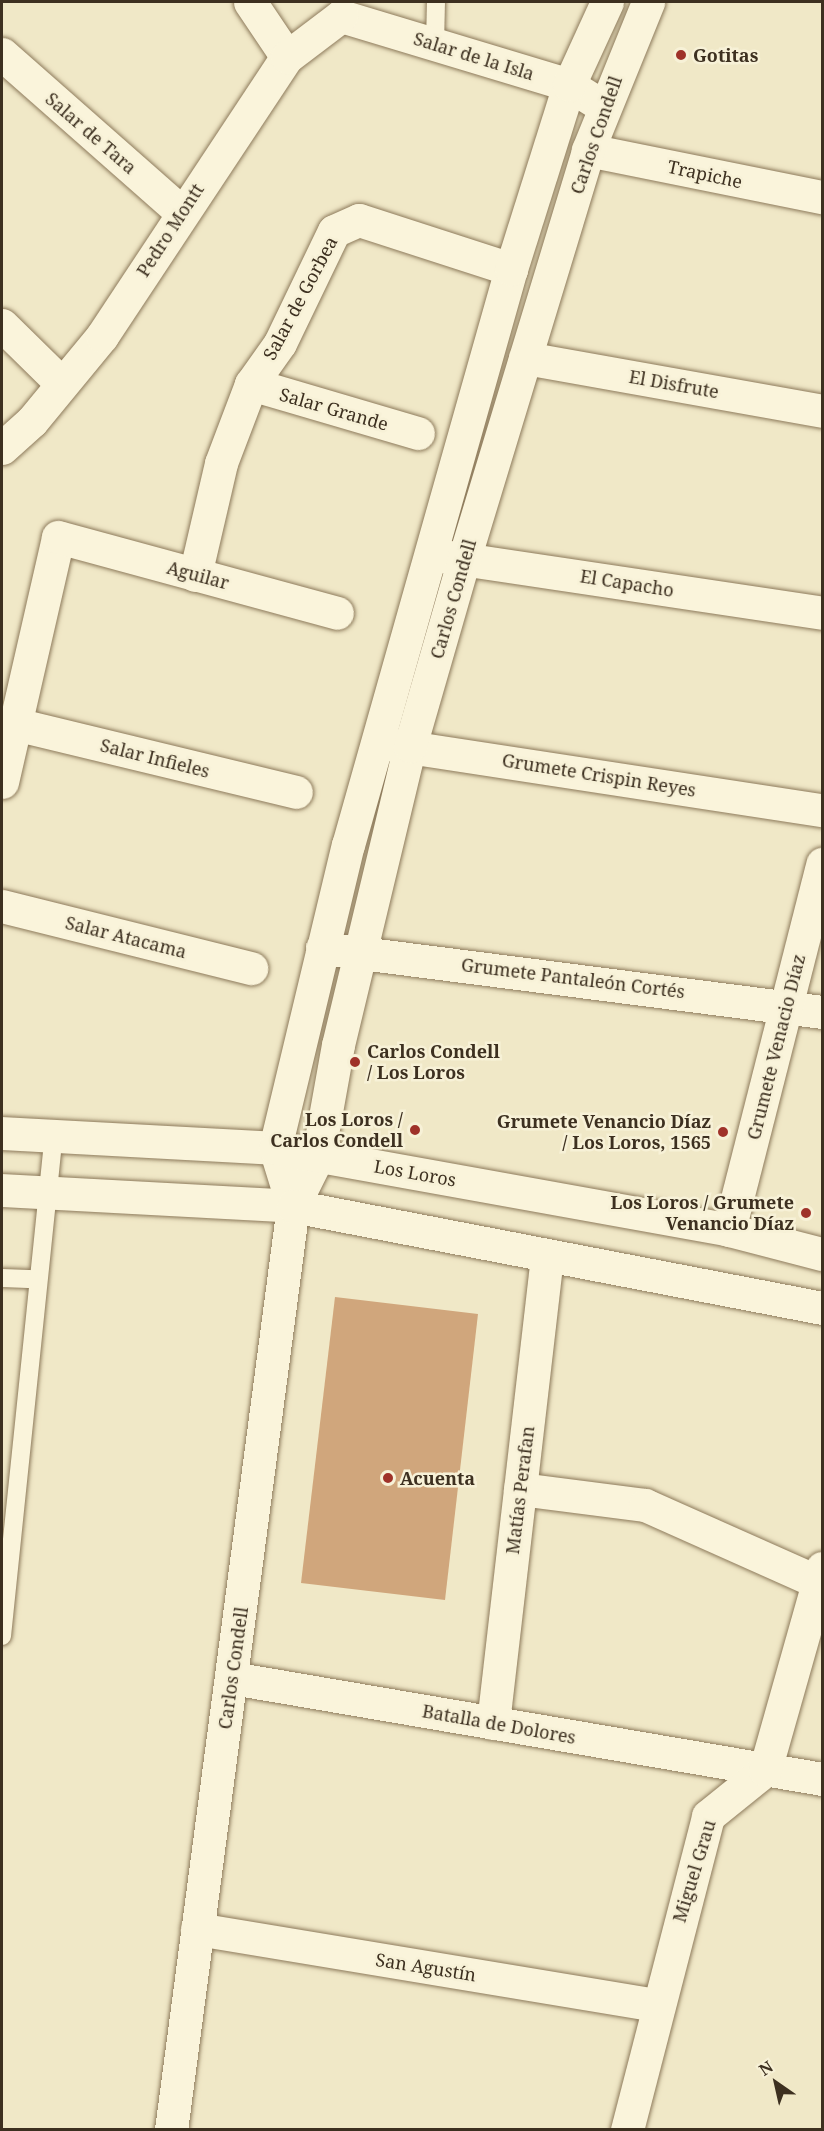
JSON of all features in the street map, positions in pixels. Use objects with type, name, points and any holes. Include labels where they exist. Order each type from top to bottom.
[{"type":"street","points":[[250,2],[287,57]]},
{"type":"street","name":"Carlos Condell","points":[[293,1206],[275,1148],[322,948],[375,742],[432,554],[511,269],[569,85],[608,2]]},
{"type":"street","name":"Carlos Condell","points":[[171,2130],[293,1206],[318,1156],[360,953],[410,746],[464,559],[588,150],[603,106],[648,2]]},
{"type":"street","name":"Pedro Montt","points":[[2,448],[32,422],[60,382],[102,336],[180,211],[287,57],[341,9]]},
{"type":"street","name":"Salar de la Isla","points":[[341,9],[435,45],[569,85],[603,106]]},
{"type":"street","name":"Salar de Tara","points":[[2,54],[180,211]]},
{"type":"street","name":"Trapiche","points":[[588,150],[822,197]]},
{"type":"street","name":"Salar de Gorbea","points":[[195,575],[220,463],[251,384],[280,343],[334,231],[359,220],[511,269]]},
{"type":"street","points":[[2,325],[60,382]]},
{"type":"street","name":"El Disfrute","points":[[525,358],[822,411]]},
{"type":"street","name":"Salar Grande","points":[[251,384],[418,433]]},
{"type":"street","name":"Aguilar","points":[[15,724],[58,537],[337,613]]},
{"type":"street","name":"El Capacho","points":[[432,554],[822,612]]},
{"type":"street","points":[[2,782],[15,724]]},
{"type":"street","name":"Salar Infieles","points":[[15,724],[296,792]]},
{"type":"street","name":"Grumete Crispin Reyes","points":[[375,742],[822,810]]},
{"type":"street","name":"Grumete Venacio Díaz","points":[[729,1230],[822,864]]},
{"type":"street","name":"Salar Atacama","points":[[2,906],[251,968]]},
{"type":"street","name":"Grumete Pantaleón Cortés","points":[[322,948],[787,1003],[822,1012]]},
{"type":"street","name":"Los Loros","points":[[2,1133],[54,1133],[275,1148],[729,1230],[822,1254]]},
{"type":"street","points":[[2,1190],[47,1190],[293,1206],[547,1258],[724,1285],[822,1308]]},
{"type":"street","name":"Matías Perafan","points":[[493,1723],[547,1258]]},
{"type":"street","points":[[520,1489],[645,1505],[820,1575],[765,1770]]},
{"type":"street","name":"Batalla de Dolores","points":[[232,1678],[822,1779]]},
{"type":"street","name":"Miguel Grau","points":[[627,2130],[655,2005],[708,1816],[765,1770]]},
{"type":"street","name":"San Agustín","points":[[197,1929],[655,2005]]},
{"type":"lane","points":[[435,45],[436,2]]},
{"type":"lane","points":[[2,1636],[35,1279],[54,1133]]},
{"type":"lane","points":[[2,1278],[35,1279]]},
{"type":"building","points":[[335,1297],[478,1314],[445,1600],[301,1583]]},
{"type":"place","name":"Gotitas","points":[[681,55]]},
{"type":"place","name":"Carlos Condell / Los Loros","points":[[355,1062]]},
{"type":"place","name":"Los Loros / Carlos Condell","points":[[415,1130]]},
{"type":"place","name":"Grumete Venancio Díaz / Los Loros, 1565","points":[[723,1132]]},
{"type":"place","name":"Los Loros / Grumete Venancio Díaz","points":[[806,1213]]},
{"type":"place","name":"Acuenta","points":[[388,1478]]}]
